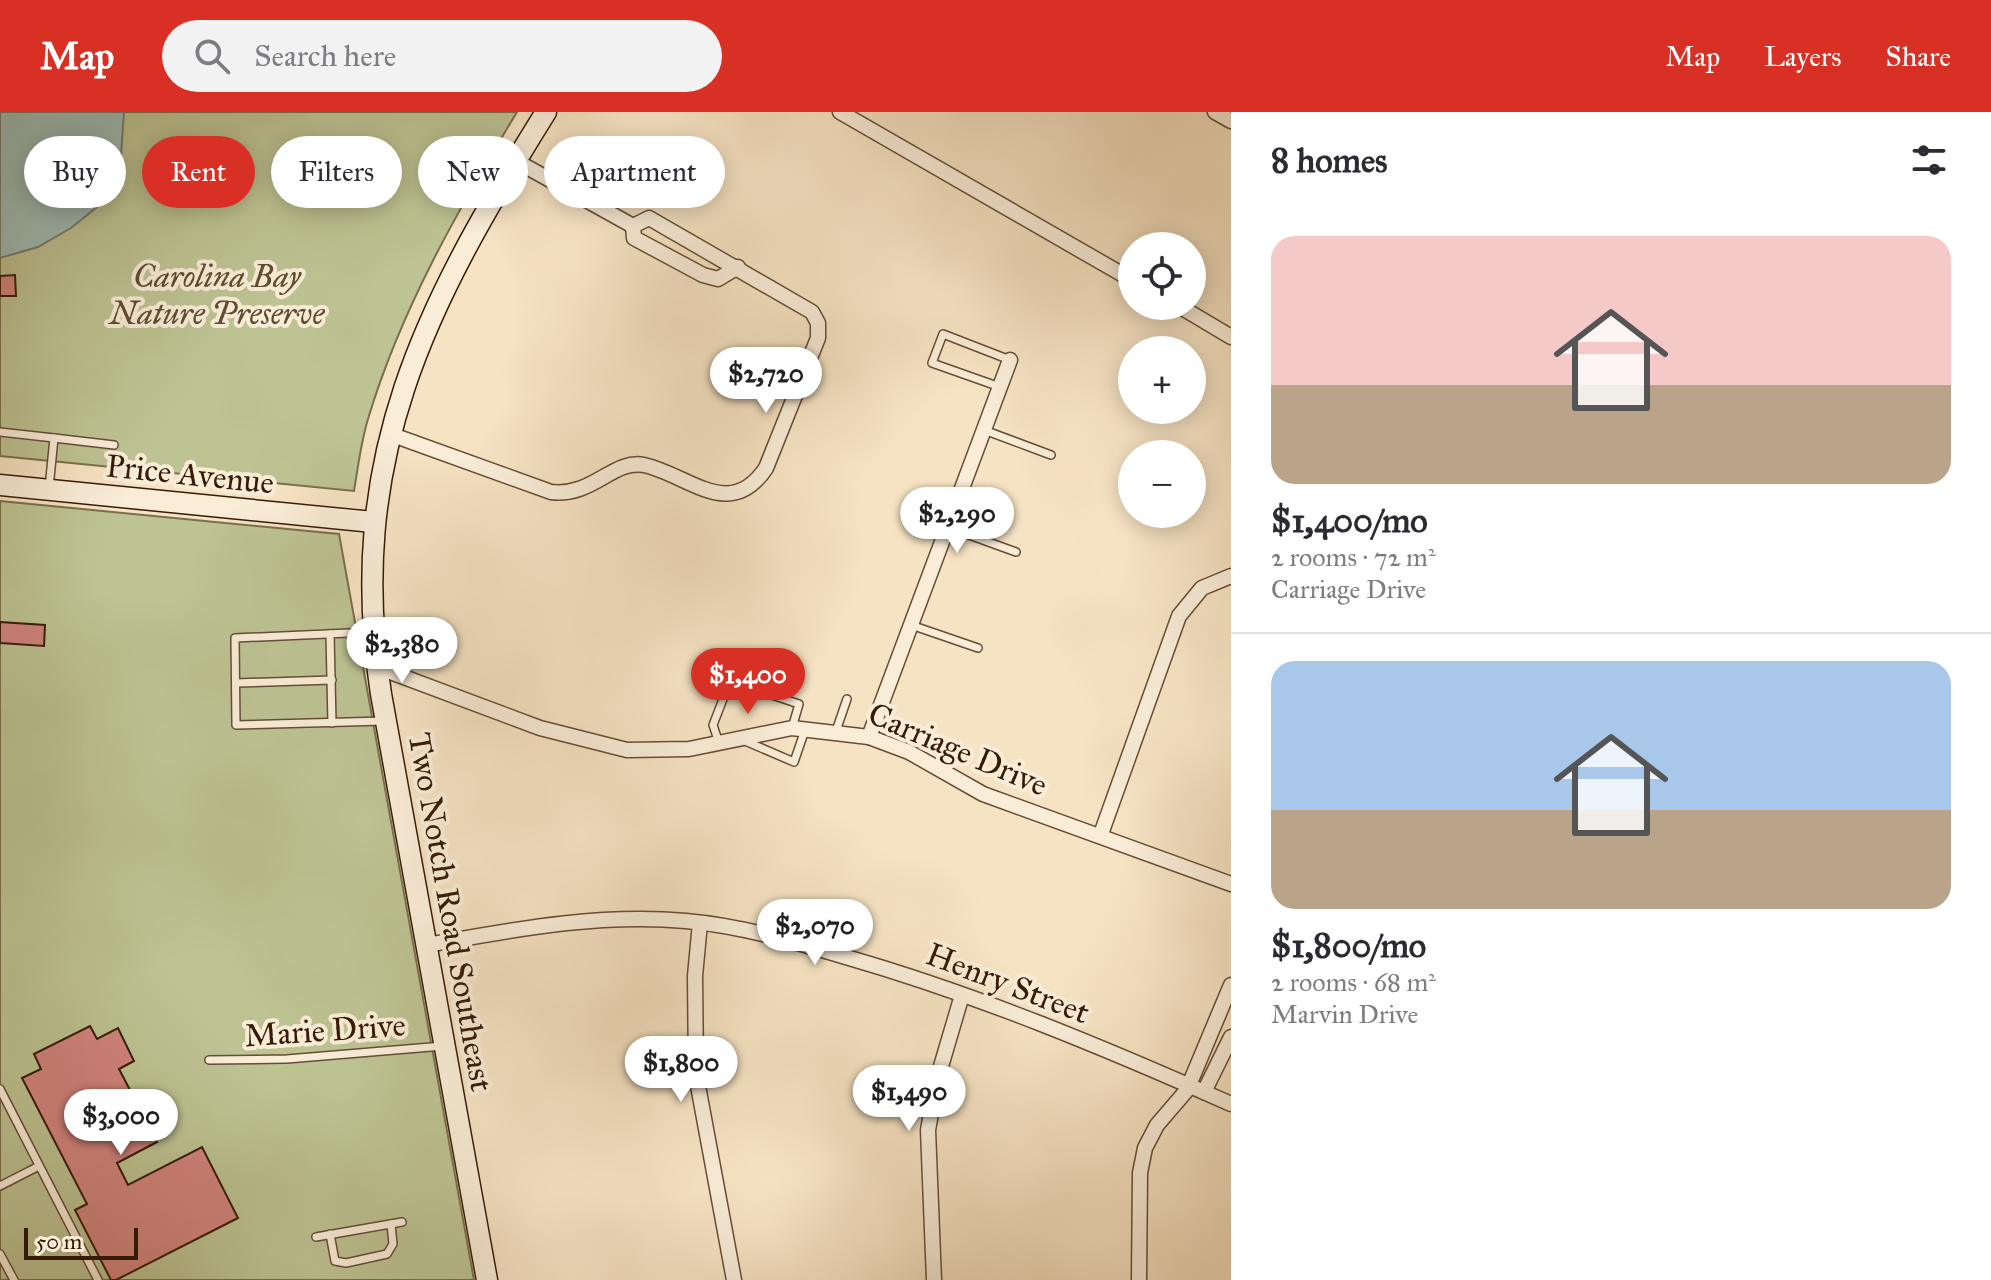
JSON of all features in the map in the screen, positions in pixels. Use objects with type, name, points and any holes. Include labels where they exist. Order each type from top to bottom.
[{"type":"street","name":"Two Notch Road Southeast","points":[[528,141],[546,112]]},
{"type":"street","points":[[840,112],[1118,272]]},
{"type":"street","points":[[1215,112],[1231,121]]},
{"type":"street","points":[[528,168],[633,226]]},
{"type":"street","name":"Two Notch Road Southeast","points":[[487,1280],[377,667],[373,632],[373,522],[390,434],[404,386],[430,320],[491,208]]},
{"type":"street","points":[[390,434],[551,492],[567,494],[589,488],[625,465],[644,465],[721,495],[755,484],[766,468],[818,338],[818,323],[812,312],[649,218],[633,226]]},
{"type":"street","points":[[633,226],[634,238],[703,275],[718,279],[738,267]]},
{"type":"street","points":[[1202,320],[1231,337]]},
{"type":"street","points":[[869,737],[1010,360]]},
{"type":"street","name":"Price Avenue","points":[[0,485],[373,522]]},
{"type":"street","points":[[1101,834],[1179,616],[1202,588],[1231,576]]},
{"type":"street","name":"Carriage Drive","points":[[377,667],[469,704],[607,746],[669,751],[799,728],[869,737],[909,752],[983,794],[1101,834],[1231,884]]},
{"type":"street","name":"Henry Street","points":[[427,945],[584,921],[700,923],[791,941],[894,970],[1231,1104]]},
{"type":"street","points":[[700,923],[695,976],[696,1075],[734,1280]]},
{"type":"street","points":[[1139,1280],[1142,1160],[1150,1136],[1188,1085],[1231,985]]},
{"type":"street","points":[[934,1280],[928,1130],[937,1080],[962,995]]},
{"type":"street","points":[[1204,1092],[1231,1037]]},
{"type":"lane","points":[[1000,387],[932,363],[943,334],[1010,360]]},
{"type":"lane","points":[[984,430],[1051,455]]},
{"type":"lane","points":[[0,432],[114,445]]},
{"type":"lane","points":[[48,490],[54,438]]},
{"type":"lane","points":[[947,527],[1016,552]]},
{"type":"lane","points":[[911,625],[978,648]]},
{"type":"lane","points":[[373,632],[235,638],[236,725],[386,721]]},
{"type":"lane","points":[[330,634],[332,723]]},
{"type":"lane","points":[[236,683],[332,680]]},
{"type":"lane","points":[[719,743],[713,725],[730,681],[799,704],[794,762],[738,738]]},
{"type":"lane","points":[[836,731],[847,699]]},
{"type":"lane","name":"Marie Drive","points":[[209,1060],[287,1059],[445,1046]]},
{"type":"lane","points":[[0,1089],[98,1280]]},
{"type":"lane","points":[[0,1186],[39,1166]]},
{"type":"lane","points":[[316,1237],[402,1222]]},
{"type":"lane","points":[[330,1234],[335,1261],[346,1263],[387,1254],[393,1244],[391,1224]]},
{"type":"lane","points":[[0,1254],[14,1280]]},
{"type":"green space","name":"Carolina Bay Nature Preserve","points":[[0,112],[517,112],[503,136],[418,136],[418,208],[461,208],[414,299],[381,378],[368,419],[354,491],[0,456]]},
{"type":"green space","points":[[0,501],[339,534],[474,1280],[0,1280]]},
{"type":"water","points":[[0,112],[124,112],[122,136],[24,136],[24,208],[96,208],[71,228],[38,247],[0,258]]},
{"type":"building","points":[[15,275],[16,296],[0,296],[0,276]]},
{"type":"building","points":[[0,622],[45,625],[44,646],[0,643]]},
{"type":"building","points":[[90,1026],[97,1039],[118,1028],[134,1061],[119,1069],[157,1142],[117,1163],[128,1185],[202,1147],[238,1218],[116,1280],[111,1280],[75,1210],[87,1204],[22,1078],[41,1069],[34,1054]]}]
